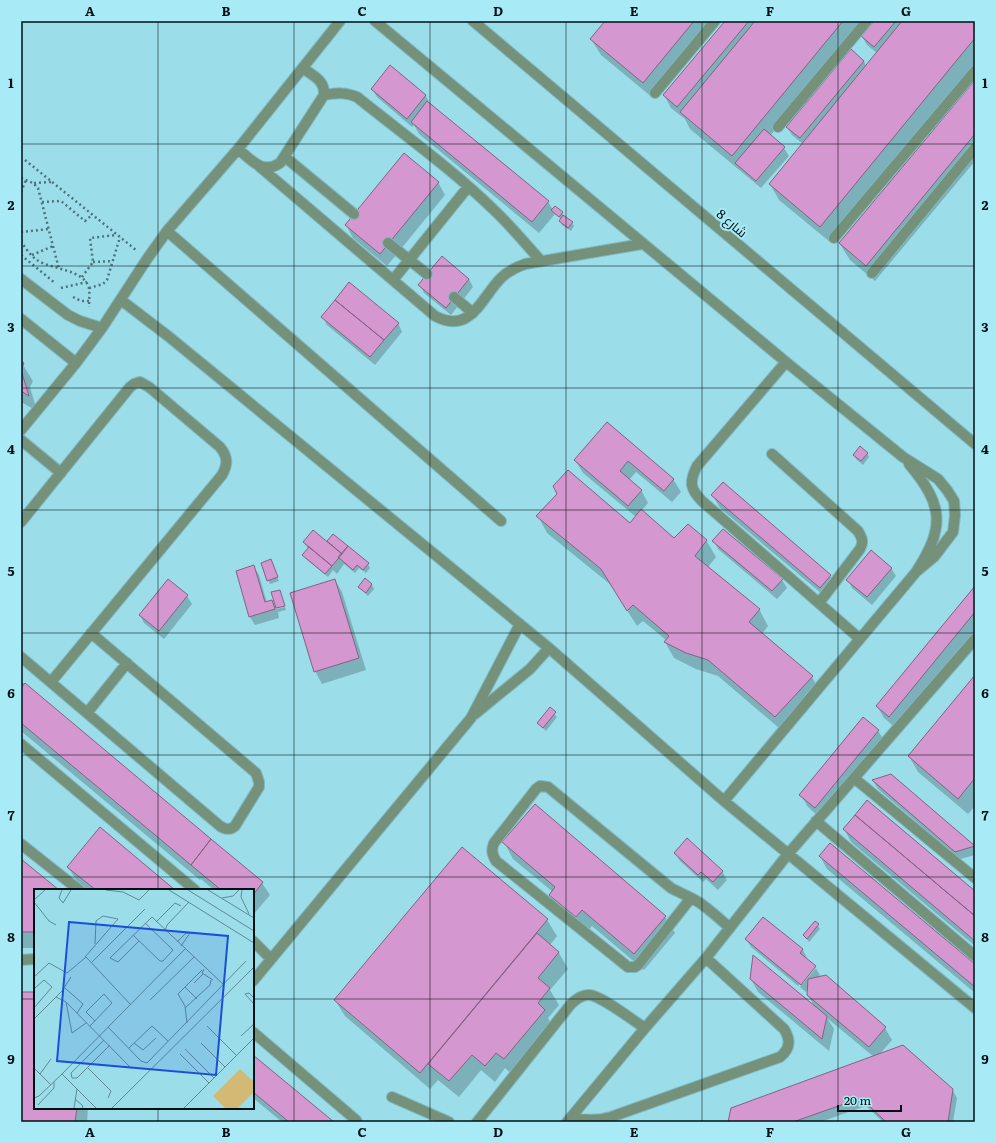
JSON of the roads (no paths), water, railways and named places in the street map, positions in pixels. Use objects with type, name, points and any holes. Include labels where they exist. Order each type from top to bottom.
[{"type":"street","points":[[21,430],[76,363],[102,328],[167,231],[238,149],[340,21]]},
{"type":"street","points":[[375,21],[786,362],[903,457],[938,480],[954,501],[955,515],[953,532],[934,557],[916,572]]},
{"type":"street","name":"شارع 8","points":[[472,21],[975,444]]},
{"type":"street","points":[[655,93],[715,21]]},
{"type":"street","points":[[778,126],[867,21]]},
{"type":"street","points":[[259,166],[273,168],[280,163],[324,95],[325,88],[322,82],[303,68]]},
{"type":"street","points":[[834,238],[975,71]]},
{"type":"street","points":[[324,95],[341,93],[357,97],[443,165],[494,210],[518,234],[540,260]]},
{"type":"street","points":[[872,273],[975,148]]},
{"type":"street","points":[[238,149],[435,316],[444,321],[460,321],[473,313],[501,278],[512,269],[540,260],[642,244]]},
{"type":"street","points":[[285,157],[354,214]]},
{"type":"street","points":[[393,280],[468,187]]},
{"type":"street","points":[[167,231],[501,521]]},
{"type":"street","points":[[388,243],[427,274]]},
{"type":"street","points":[[21,279],[68,315],[88,324],[102,328]]},
{"type":"street","points":[[454,297],[473,313]]},
{"type":"street","points":[[121,300],[168,336],[549,648],[724,801],[975,1008]]},
{"type":"street","points":[[21,319],[76,363]]},
{"type":"street","points":[[786,362],[697,466],[692,476],[692,485],[696,495],[702,501],[860,639]]},
{"type":"street","points":[[21,522],[130,387],[140,382],[220,447],[226,454],[226,468],[222,475],[50,682]]},
{"type":"street","points":[[21,440],[61,473]]},
{"type":"street","points":[[772,454],[858,531],[862,540],[860,549],[819,603]]},
{"type":"street","points":[[724,801],[916,572],[927,555],[937,528],[934,504],[929,491],[903,457]]},
{"type":"street","points":[[471,718],[520,624]]},
{"type":"street","points":[[21,657],[220,826],[228,829],[235,826],[257,792],[259,782],[256,773],[91,633]]},
{"type":"street","points":[[569,1120],[644,1028],[706,958],[788,854],[975,640]]},
{"type":"street","points":[[254,979],[471,718],[530,669],[549,648]]},
{"type":"street","points":[[87,713],[127,663]]},
{"type":"street","points":[[21,744],[194,889]]},
{"type":"street","points":[[854,778],[975,878]]},
{"type":"street","points":[[691,898],[638,964],[635,967],[628,967],[496,861],[492,853],[492,848],[494,843],[536,789],[544,786],[552,790],[671,888],[691,898],[699,902],[730,928]]},
{"type":"street","points":[[816,821],[975,956]]},
{"type":"street","points":[[21,844],[77,889]]},
{"type":"street","points":[[254,942],[271,959]]},
{"type":"street","points":[[569,1120],[602,1120],[780,1057],[786,1052],[789,1044],[788,1036],[784,1029],[706,958]]},
{"type":"street","points":[[21,960],[34,959]]},
{"type":"street","points":[[476,1122],[578,996],[589,995],[599,998],[644,1028]]},
{"type":"street","points":[[254,1033],[357,1122]]},
{"type":"street","points":[[392,1097],[449,1122]]}]
